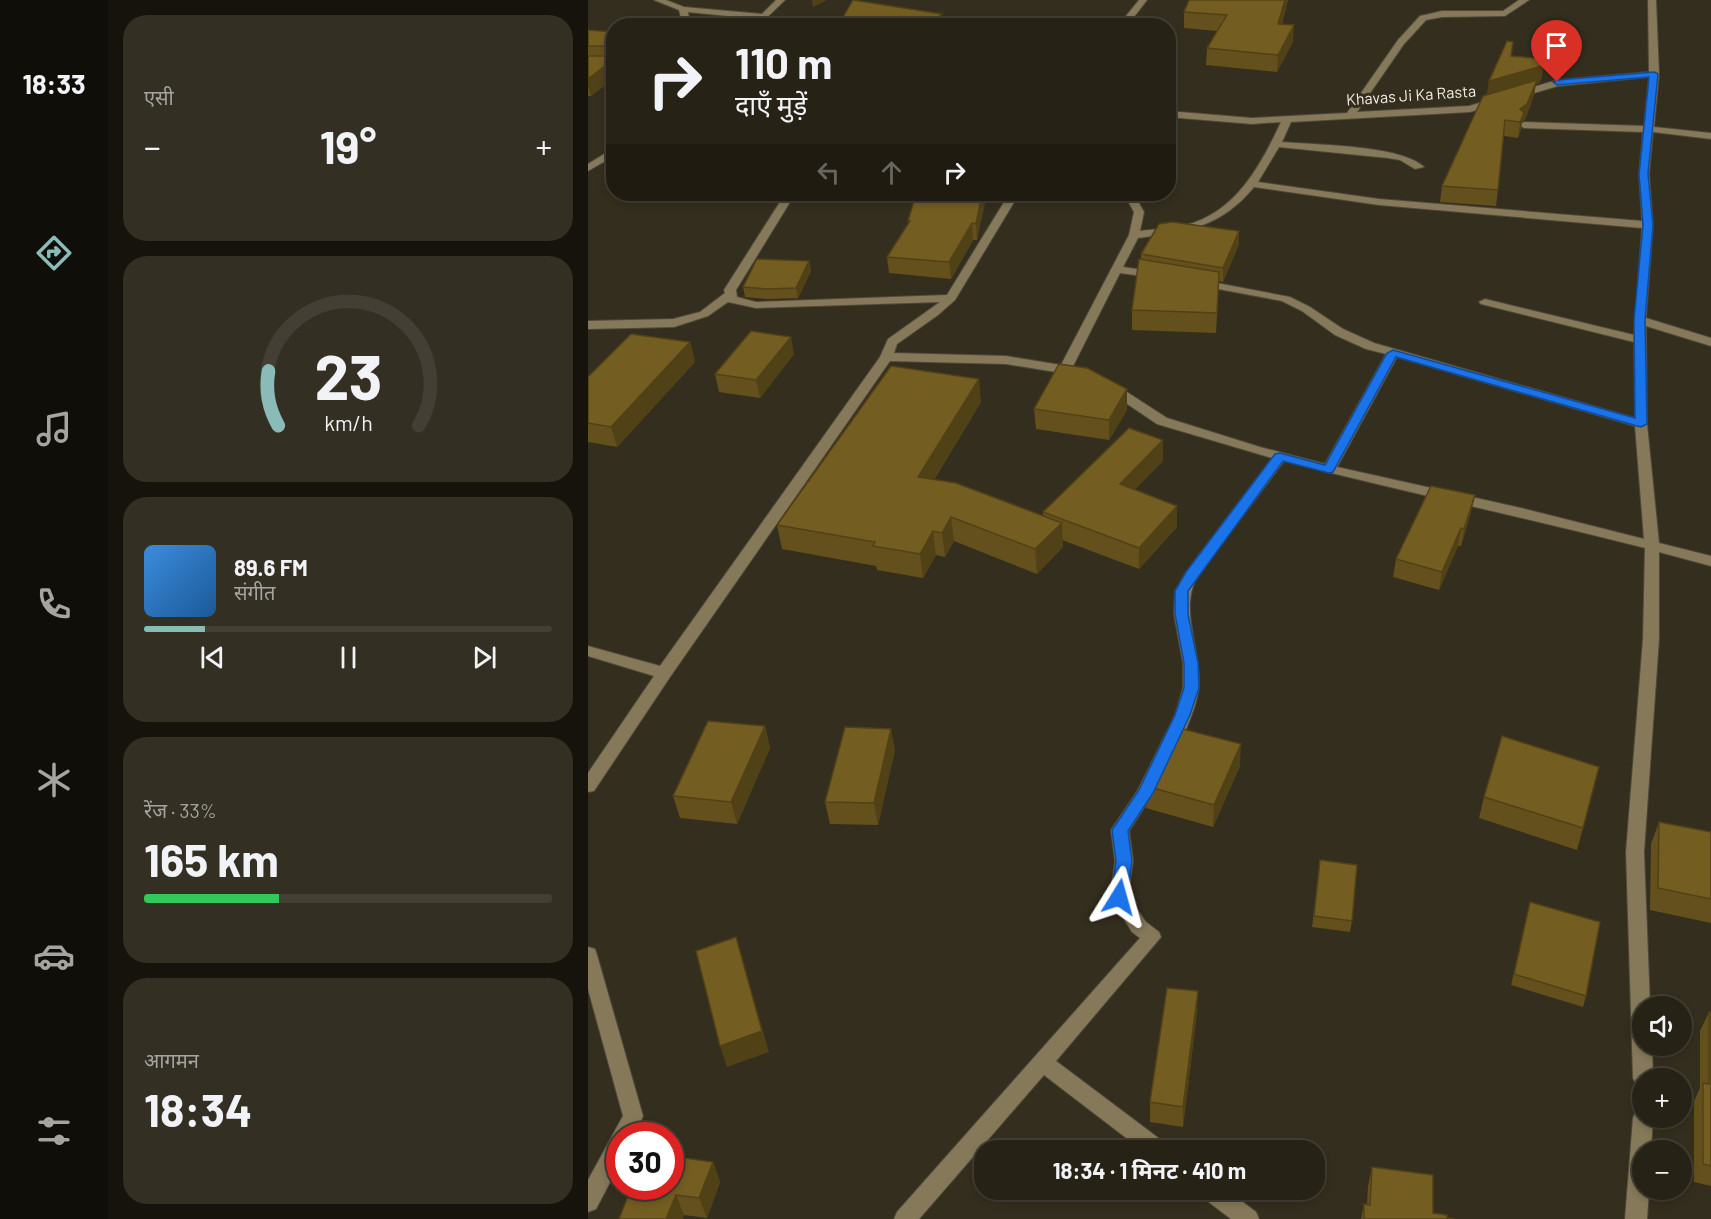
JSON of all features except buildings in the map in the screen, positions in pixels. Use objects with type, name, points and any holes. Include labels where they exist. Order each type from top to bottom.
[{"type":"street","points":[[658,0],[683,9],[764,16],[781,0]]},
{"type":"street","points":[[1128,18],[1143,0]]},
{"type":"street","points":[[1351,114],[1401,42],[1423,18],[1442,14],[1505,13],[1515,9],[1525,0]]},
{"type":"street","points":[[1643,1068],[1635,852],[1651,639],[1652,545],[1641,424],[1640,320],[1648,225],[1644,174],[1654,74],[1652,0]]},
{"type":"street","points":[[683,9],[685,18]]},
{"type":"street","name":"Khavas Ji Ka Rasta","points":[[1176,115],[1251,121],[1470,108],[1557,82],[1654,74]]},
{"type":"street","points":[[1134,235],[1193,226],[1215,217],[1244,195],[1265,166],[1288,118]]},
{"type":"street","points":[[1524,125],[1648,129],[1711,136]]},
{"type":"street","points":[[1276,144],[1378,153],[1403,158],[1419,167]]},
{"type":"street","points":[[588,168],[606,156]]},
{"type":"street","points":[[1252,184],[1379,202],[1648,225]]},
{"type":"street","points":[[786,201],[730,290],[731,299],[756,305],[951,298]]},
{"type":"street","points":[[588,786],[664,673],[886,357],[892,342],[934,313],[951,298],[1010,201]]},
{"type":"street","points":[[1065,369],[1134,235],[1139,212],[1133,201]]},
{"type":"street","points":[[1115,269],[1286,299],[1306,309],[1339,332],[1370,346],[1641,424]]},
{"type":"street","points":[[588,325],[674,323],[704,314],[730,295]]},
{"type":"street","points":[[1485,302],[1640,340]]},
{"type":"street","points":[[1640,320],[1711,342]]},
{"type":"street","points":[[1329,469],[1393,353]]},
{"type":"street","points":[[886,357],[991,358],[1036,362],[1065,369],[1097,380],[1162,421],[1280,457],[1711,561]]},
{"type":"street","points":[[905,1219],[1152,937],[1139,927],[1119,897],[1124,861],[1120,830],[1145,793],[1183,715],[1191,688],[1191,663],[1182,614],[1182,591],[1191,575],[1280,457]]},
{"type":"street","points":[[588,651],[664,673]]},
{"type":"street","points":[[588,955],[633,1116],[630,1122]]},
{"type":"street","points":[[1042,1062],[1145,1140]]},
{"type":"street","points":[[1636,1219],[1642,1128]]},
{"type":"street","points":[[588,1202],[606,1168]]},
{"type":"street","points":[[1223,1200],[1248,1219]]},
{"type":"route","points":[[1119,897],[1124,861],[1120,830],[1145,793],[1183,715],[1191,688],[1191,663],[1182,614],[1182,591],[1191,575],[1280,457],[1329,469],[1393,353],[1641,424],[1640,320],[1648,225],[1644,174],[1654,74],[1557,82]]}]
